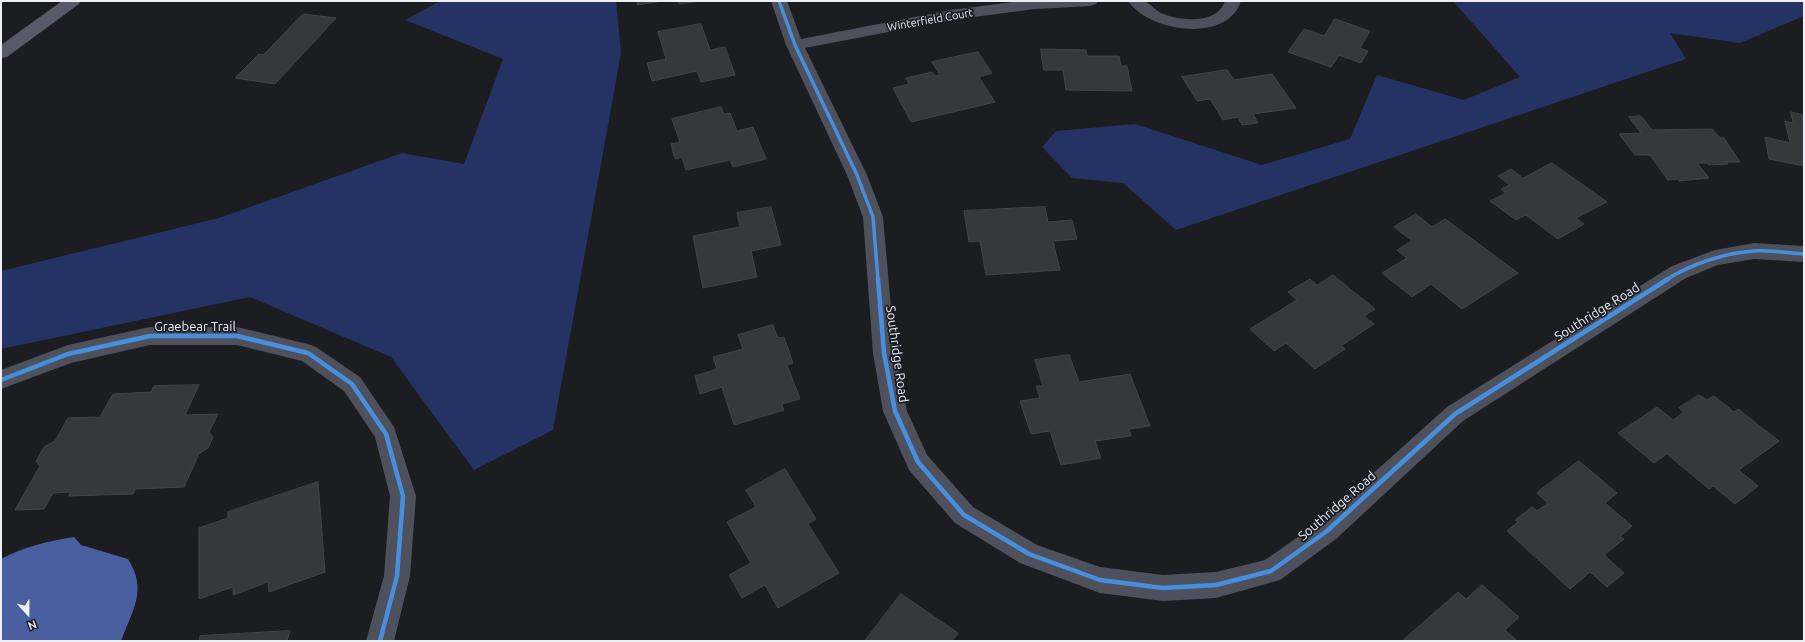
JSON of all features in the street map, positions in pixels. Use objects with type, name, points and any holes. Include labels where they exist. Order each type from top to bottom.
[{"type":"main road","points":[[1,53],[73,1]]},
{"type":"street","name":"Southridge Road","points":[[779,1],[795,45],[858,175],[873,217],[884,353],[895,411],[918,462],[964,515],[1028,554],[1100,580],[1163,588],[1216,585],[1271,572],[1327,531],[1455,414],[1679,272],[1715,258],[1754,251],[1804,254]]},
{"type":"street","name":"Winterfield Court","points":[[795,45],[952,15],[1035,4],[1090,1]]},
{"type":"street","points":[[1136,1],[1148,12],[1162,19],[1177,23],[1194,24],[1209,22],[1222,17],[1230,9],[1233,1]]},
{"type":"street","name":"Graebear Trail","points":[[1,380],[68,354],[150,336],[237,336],[308,353],[352,384],[386,434],[403,496],[397,576],[380,641]]},
{"type":"shaded area","points":[[440,1],[616,1],[621,53],[553,430],[474,470],[391,357],[250,297],[1,349],[1,271],[219,218],[402,153],[464,164],[503,59],[405,20]]},
{"type":"shaded area","points":[[1453,1],[1804,1],[1804,16],[1740,43],[1670,33],[1686,59],[1176,230],[1123,183],[1072,178],[1042,147],[1056,131],[1135,124],[1262,165],[1350,139],[1377,75],[1464,100],[1520,77]]},
{"type":"shaded area","points":[[74,537],[81,545],[128,559],[134,570],[137,581],[136,600],[121,641],[1,641],[1,559],[36,545]]},
{"type":"building","points":[[637,1],[662,1],[638,5]]},
{"type":"building","points":[[678,1],[701,1],[679,4]]},
{"type":"building","points":[[303,14],[336,18],[275,84],[235,78],[259,54],[263,55]]},
{"type":"building","points":[[1335,19],[1370,31],[1360,48],[1368,51],[1361,63],[1339,55],[1331,67],[1288,52],[1304,29],[1324,36]]},
{"type":"building","points":[[701,24],[710,50],[725,47],[735,75],[701,82],[697,71],[652,81],[647,63],[666,59],[658,32]]},
{"type":"building","points":[[1041,49],[1086,50],[1087,56],[1119,56],[1121,66],[1127,66],[1132,91],[1066,90],[1063,70],[1044,70]]},
{"type":"building","points":[[978,52],[992,73],[979,77],[995,102],[911,122],[893,88],[909,84],[906,78],[932,72],[935,76],[940,75],[932,62]]},
{"type":"building","points":[[1227,70],[1234,80],[1272,74],[1296,108],[1253,114],[1258,123],[1242,125],[1238,117],[1223,120],[1210,99],[1197,101],[1182,77]]},
{"type":"building","points":[[721,107],[724,114],[730,113],[737,131],[753,127],[766,159],[733,167],[730,160],[686,170],[682,157],[675,159],[671,144],[680,142],[672,119]]},
{"type":"building","points":[[1791,112],[1804,115],[1804,166],[1769,159],[1765,137],[1790,143],[1785,121],[1793,123]]},
{"type":"building","points":[[1641,116],[1652,130],[1712,129],[1720,138],[1724,138],[1740,162],[1726,162],[1728,164],[1709,165],[1707,163],[1697,163],[1709,178],[1679,181],[1678,179],[1668,180],[1650,155],[1635,155],[1619,134],[1641,133],[1629,117]]},
{"type":"building","points":[[1552,163],[1607,202],[1576,218],[1584,224],[1558,239],[1526,215],[1516,220],[1490,201],[1506,193],[1501,189],[1510,185],[1498,176],[1511,169],[1523,178]]},
{"type":"building","points":[[771,207],[781,245],[751,251],[757,277],[703,288],[693,236],[740,227],[737,213]]},
{"type":"building","points":[[1045,207],[1048,222],[1072,220],[1077,239],[1053,241],[1060,270],[986,275],[980,241],[969,242],[964,211]]},
{"type":"building","points":[[1416,214],[1432,227],[1445,219],[1518,273],[1462,309],[1431,284],[1412,297],[1382,273],[1407,258],[1397,250],[1412,241],[1394,227]]},
{"type":"building","points":[[1333,275],[1375,309],[1364,316],[1374,324],[1341,346],[1345,349],[1315,369],[1286,343],[1274,351],[1250,329],[1297,300],[1288,292],[1310,279],[1317,285]]},
{"type":"building","points":[[773,325],[778,338],[784,337],[793,363],[787,365],[800,399],[782,404],[784,410],[734,425],[722,387],[700,394],[695,376],[717,369],[713,357],[743,349],[738,335]]},
{"type":"building","points":[[1069,355],[1079,382],[1130,374],[1150,426],[1129,429],[1131,436],[1095,441],[1101,458],[1061,465],[1050,431],[1031,434],[1020,401],[1040,398],[1036,386],[1043,386],[1035,360]]},
{"type":"building","points":[[199,385],[185,415],[218,414],[209,432],[213,437],[208,448],[199,454],[184,487],[135,489],[133,494],[69,496],[71,492],[53,493],[44,509],[15,510],[40,466],[36,461],[44,447],[55,441],[68,418],[100,417],[113,394],[151,392],[154,386]]},
{"type":"building","points":[[1699,395],[1707,400],[1714,396],[1734,412],[1738,409],[1779,441],[1739,470],[1758,486],[1735,504],[1713,486],[1709,489],[1667,454],[1654,463],[1618,433],[1657,407],[1673,420],[1684,412],[1679,408]]},
{"type":"building","points":[[1579,461],[1617,493],[1605,503],[1632,526],[1620,537],[1624,539],[1604,555],[1624,573],[1607,587],[1590,572],[1570,589],[1507,531],[1518,522],[1515,520],[1532,507],[1537,511],[1548,503],[1537,493]]},
{"type":"building","points":[[785,469],[816,519],[808,524],[839,573],[778,608],[765,585],[742,598],[729,575],[751,563],[727,522],[756,507],[746,490]]},
{"type":"building","points":[[318,482],[325,572],[269,592],[268,582],[233,595],[233,587],[199,599],[199,528],[228,518],[228,512]]},
{"type":"building","points":[[1482,585],[1519,617],[1505,630],[1517,641],[1402,641],[1458,592],[1466,599]]},
{"type":"building","points":[[901,594],[958,633],[952,641],[865,641]]},
{"type":"building","points":[[290,631],[287,641],[199,641],[200,636]]},
{"type":"cycle path","points":[[779,1],[795,45],[857,175],[873,217],[884,353],[895,411],[918,462],[964,515],[1029,554],[1100,580],[1163,588],[1216,585],[1271,571],[1327,531],[1455,414],[1679,272],[1715,258],[1754,251],[1804,254]]},
{"type":"cycle path","points":[[1,380],[68,354],[150,336],[237,336],[308,353],[352,384],[386,434],[403,496],[397,576],[380,641]]}]
